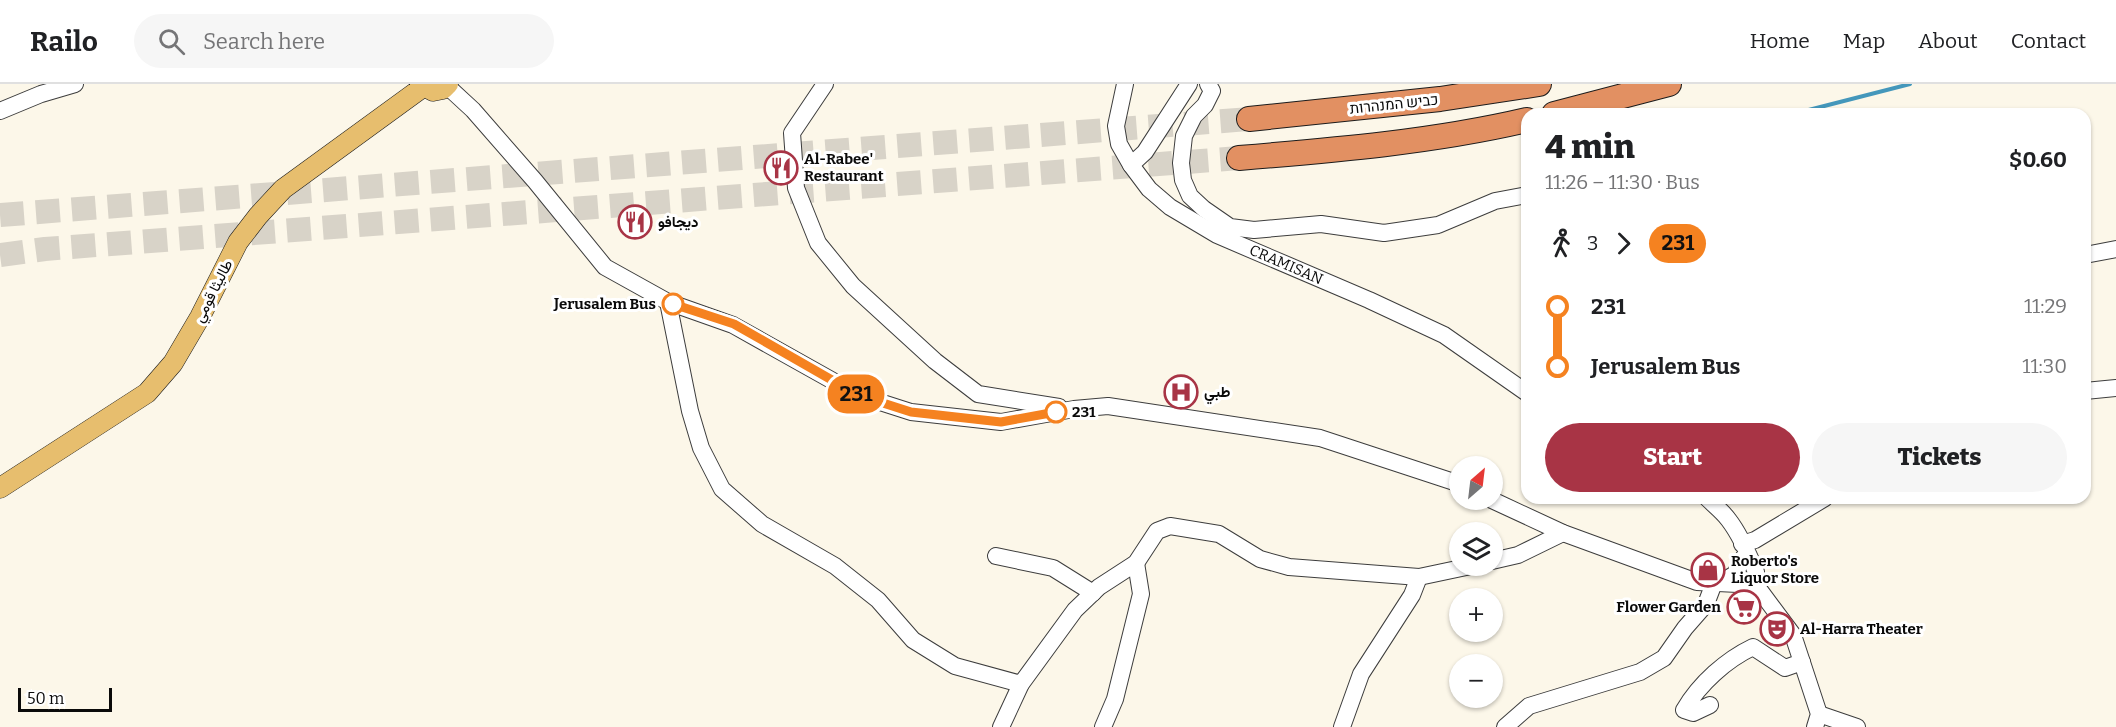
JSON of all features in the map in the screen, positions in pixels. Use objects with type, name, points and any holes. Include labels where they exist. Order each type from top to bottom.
[{"type":"highway","name":"כביש המנהרות","points":[[1249,119],[1440,99],[1539,84]]},
{"type":"highway","points":[[1577,108],[1669,84]]},
{"type":"highway","points":[[1239,158],[1368,146],[1521,121]]},
{"type":"main road","points":[[421,86],[438,91],[448,85]]},
{"type":"main road","name":"طاليثا قومي","points":[[0,488],[147,393],[173,363],[200,317],[238,242],[258,216],[283,189],[421,86]]},
{"type":"street","points":[[0,111],[41,94],[75,84]]},
{"type":"street","points":[[825,84],[792,133],[796,188],[818,243],[853,286],[935,361],[978,394],[1074,409]]},
{"type":"street","name":"CRAMISAN","points":[[1125,84],[1116,126],[1119,144],[1149,189],[1170,207],[1217,235],[1444,335],[1521,389]]},
{"type":"street","points":[[1131,165],[1145,152],[1153,136],[1189,84]]},
{"type":"street","points":[[1208,84],[1212,91],[1205,105],[1194,116],[1184,136],[1181,163],[1183,180],[1191,196],[1197,202],[1230,227],[1254,230],[1321,224],[1384,233],[1438,225],[1495,201],[1521,196]]},
{"type":"street","points":[[448,85],[528,173],[605,267],[668,302],[734,324],[858,395],[911,412],[1001,422],[1074,409],[1108,406],[1320,438],[1449,480]]},
{"type":"street","points":[[2091,254],[2116,249]]},
{"type":"street","points":[[668,302],[690,411],[701,448],[722,489],[762,524],[835,566],[878,600],[913,640],[956,666],[1021,684]]},
{"type":"street","points":[[2091,390],[2116,388]]},
{"type":"street","points":[[1713,504],[1728,519],[1746,570],[1793,635],[1817,721],[1857,727]]},
{"type":"street","points":[[1505,727],[1529,706],[1640,672],[1664,658],[1685,628],[1707,604],[1717,583],[1746,570],[1755,540],[1815,504]]},
{"type":"street","points":[[1503,505],[1563,533],[1697,582],[1717,583],[1746,570]]},
{"type":"street","points":[[1001,727],[1021,684],[1075,610],[1093,593],[1136,563],[1157,531],[1170,526],[1219,534],[1260,558],[1289,567],[1419,577],[1449,571]]},
{"type":"street","points":[[1503,558],[1518,555],[1563,533]]},
{"type":"street","points":[[996,556],[1053,568],[1093,593]]},
{"type":"street","points":[[1103,727],[1115,699],[1141,594],[1136,563]]},
{"type":"street","points":[[1342,727],[1361,674],[1412,595],[1419,577]]},
{"type":"street","points":[[1710,705],[1693,713],[1684,710],[1690,699],[1708,680],[1734,656],[1743,651],[1753,647],[1785,669],[1802,662]]},
{"type":"waterway","points":[[1816,108],[1910,84]]},
{"type":"tunnel","points":[[0,215],[1249,119]]},
{"type":"tunnel","points":[[0,255],[45,249],[1239,158]]},
{"type":"bus line","name":"231","points":[[673,304],[734,324],[858,395],[911,412],[1001,422],[1056,412]]},
{"type":"place","name":"Al-Rabee' Restaurant","points":[[781,168]]},
{"type":"place","name":"ديجافو","points":[[635,222]]},
{"type":"place","name":"Jerusalem Bus","points":[[673,304]]},
{"type":"place","name":"طبي","points":[[1181,392]]},
{"type":"place","name":"231","points":[[1056,412]]},
{"type":"place","name":"Roberto's Liquor Store","points":[[1708,570]]},
{"type":"place","name":"Flower Garden","points":[[1744,607]]},
{"type":"place","name":"Al-Harra Theater","points":[[1777,629]]}]
